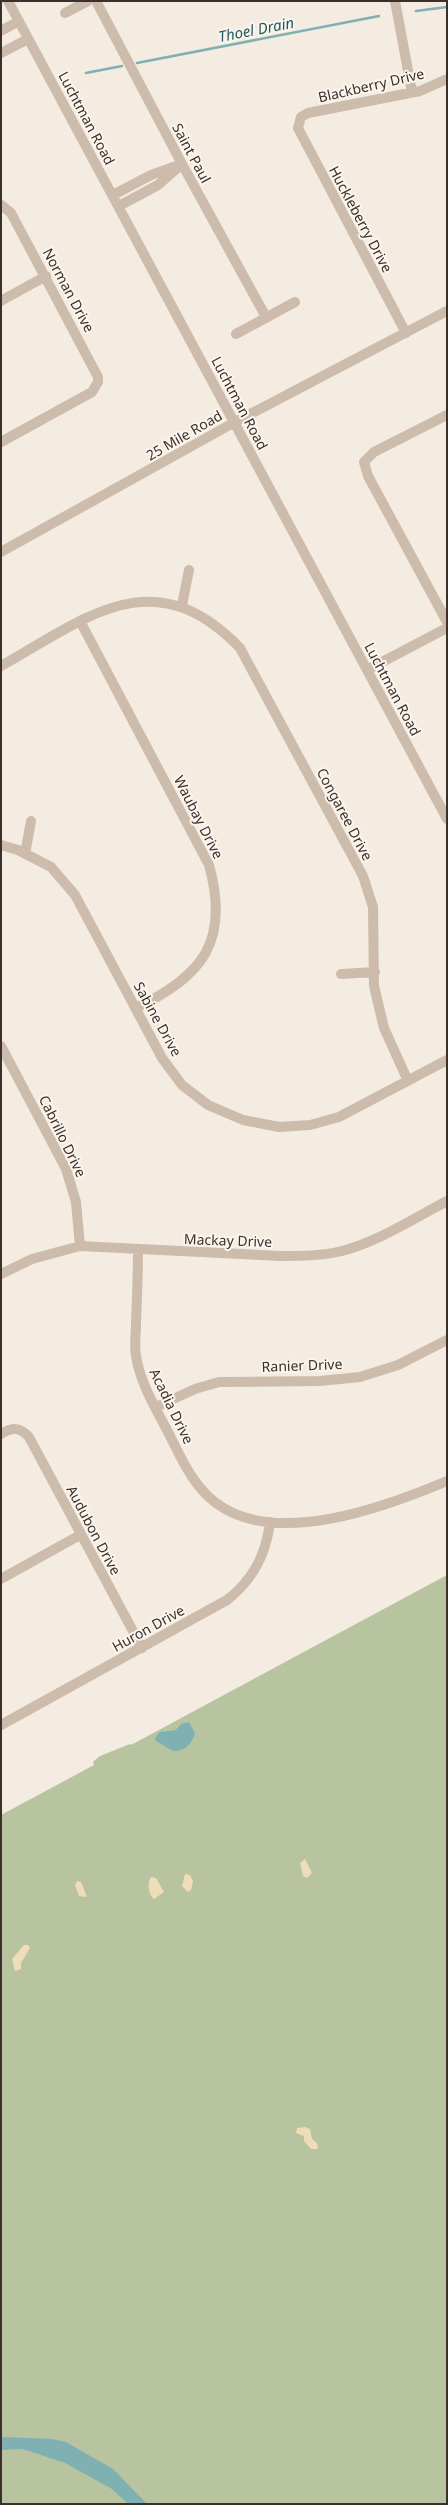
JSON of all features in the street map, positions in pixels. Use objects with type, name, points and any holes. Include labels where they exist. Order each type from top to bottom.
[{"type":"street","name":"Luchtman Road","points":[[8,1],[447,819]]},
{"type":"street","points":[[65,13],[88,1]]},
{"type":"street","name":"Saint Paul","points":[[96,1],[182,164],[266,317]]},
{"type":"street","points":[[395,1],[412,92]]},
{"type":"street","points":[[1,31],[19,21]]},
{"type":"street","points":[[1,53],[28,39]]},
{"type":"street","name":"Blackberry Drive","points":[[301,117],[308,112],[412,92],[447,79]]},
{"type":"street","name":"Huckleberry Drive","points":[[301,117],[298,128],[303,141],[406,333]]},
{"type":"street","points":[[113,195],[151,175],[182,164]]},
{"type":"street","points":[[119,206],[158,185],[182,164]]},
{"type":"street","name":"Norman Drive","points":[[1,205],[11,213],[98,373],[98,382],[92,392],[1,442]]},
{"type":"street","points":[[1,301],[46,276]]},
{"type":"street","points":[[236,334],[294,302]]},
{"type":"street","name":"25 Mile Road","points":[[1,552],[234,422],[447,311]]},
{"type":"street","points":[[447,415],[374,452],[364,462],[368,476],[447,622]]},
{"type":"street","points":[[1,666],[80,621],[119,604],[155,601],[178,604],[189,570]]},
{"type":"street","name":"Congaree Drive","points":[[178,604],[223,630],[240,648],[363,876],[373,907],[374,986],[384,1028],[408,1081]]},
{"type":"street","name":"Waubay Drive","points":[[80,621],[209,865],[216,893],[215,922],[207,950],[192,973],[166,994],[136,1008]]},
{"type":"street","points":[[367,670],[447,628]]},
{"type":"street","points":[[25,854],[31,821]]},
{"type":"street","name":"Sabine Drive","points":[[1,845],[25,854],[51,867],[75,895],[162,1058],[182,1085],[208,1105],[243,1120],[278,1128],[310,1125],[339,1117],[447,1060]]},
{"type":"street","points":[[341,974],[375,972]]},
{"type":"street","name":"Cabrillo Drive","points":[[1,1046],[66,1169],[76,1202],[80,1246]]},
{"type":"street","name":"Mackay Drive","points":[[1,1274],[32,1259],[80,1246],[280,1256],[311,1255],[342,1251],[377,1238],[447,1201]]},
{"type":"street","name":"Acadia Drive","points":[[138,1250],[135,1354],[145,1389],[196,1482],[215,1503],[240,1518],[270,1522],[339,1517],[407,1498],[447,1481]]},
{"type":"street","name":"Ranier Drive","points":[[156,1407],[195,1389],[219,1382],[320,1381],[360,1377],[398,1365],[447,1340]]},
{"type":"street","name":"Audubon Drive","points":[[1,1434],[13,1428],[19,1429],[29,1437],[80,1535],[142,1648]]},
{"type":"street","name":"Huron Drive","points":[[1,1724],[217,1606],[239,1590],[261,1560],[265,1549],[270,1522]]},
{"type":"street","points":[[1,1579],[80,1535]]},
{"type":"green space","points":[[447,1575],[447,2504],[1,2504],[1,1815],[94,1765],[93,1762],[100,1756],[130,1744],[131,1745]]},
{"type":"sand","points":[[305,1859],[312,1873],[307,1878],[303,1876],[300,1863]]},
{"type":"sand","points":[[185,1874],[190,1875],[193,1881],[191,1890],[188,1892],[182,1886]]},
{"type":"sand","points":[[151,1877],[156,1878],[164,1892],[154,1899],[150,1895],[149,1888]]},
{"type":"sand","points":[[77,1881],[81,1882],[87,1897],[79,1896],[75,1885]]},
{"type":"sand","points":[[24,1945],[28,1945],[30,1948],[21,1963],[21,1969],[15,1971],[12,1959]]},
{"type":"sand","points":[[305,2127],[310,2129],[312,2139],[317,2143],[318,2149],[311,2149],[304,2141],[304,2136],[296,2133],[297,2128]]},
{"type":"water","points":[[189,1722],[195,1733],[190,1744],[181,1750],[173,1751],[156,1741],[155,1738],[160,1732],[176,1730],[181,1724]]},
{"type":"water","points":[[1,2438],[52,2439],[66,2442],[113,2469],[147,2504],[128,2504],[112,2489],[65,2463],[23,2449],[1,2450]]},
{"type":"waterway","name":"Thoel Drain","points":[[416,11],[447,7]]},
{"type":"waterway","name":"Thoel Drain","points":[[137,63],[379,16]]},
{"type":"waterway","name":"Thoel Drain","points":[[86,73],[122,66]]}]
